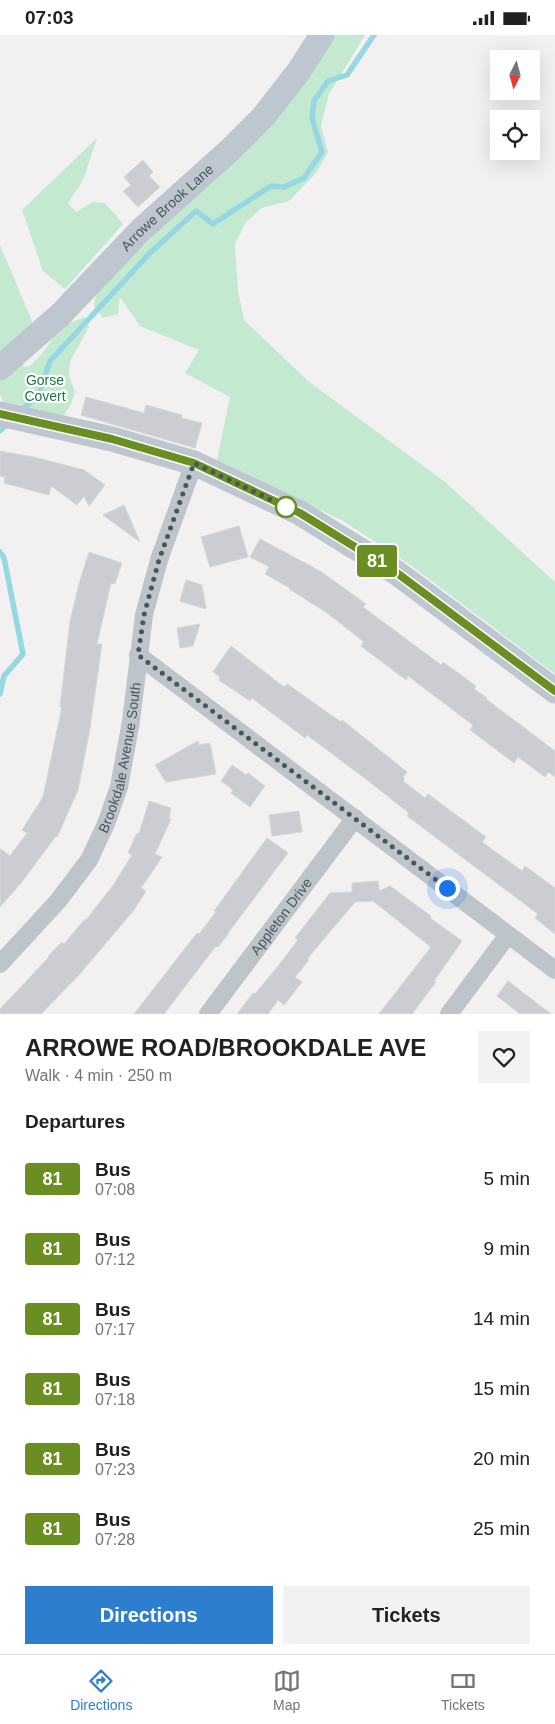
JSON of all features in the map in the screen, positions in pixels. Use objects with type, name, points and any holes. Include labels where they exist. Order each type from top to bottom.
[{"type":"street","name":"Arrowe Brook Lane","points":[[0,368],[61,313],[141,230],[230,150],[263,117],[299,71],[322,35]]},
{"type":"street","points":[[1,414],[112,439],[194,463],[300,513],[397,573],[555,691]]},
{"type":"street","name":"Brookdale Avenue South","points":[[0,964],[58,901],[89,860],[106,824],[119,787],[131,721],[144,615],[159,560],[194,463]]},
{"type":"street","points":[[138,655],[355,817],[555,970]]},
{"type":"street","name":"Appleton Drive","points":[[208,1014],[355,817]]},
{"type":"street","points":[[449,1014],[508,935]]},
{"type":"green space","points":[[334,35],[365,35],[329,94],[321,126],[328,152],[316,173],[289,201],[262,208],[246,222],[235,244],[238,291],[244,320],[308,381],[445,482],[555,582],[555,674],[409,564],[343,521],[258,480],[216,464],[230,397],[185,373],[199,350],[140,326],[120,297],[118,314],[103,318],[94,306],[96,291],[148,242]]},
{"type":"green space","points":[[97,138],[83,180],[68,203],[76,212],[93,202],[105,203],[123,224],[65,289],[43,271],[22,210]]},
{"type":"green space","name":"Gorse Covert","points":[[0,245],[32,321],[32,338],[23,367],[30,366],[45,350],[58,330],[68,323],[85,317],[89,327],[70,361],[69,375],[75,393],[64,415],[53,417],[6,408],[0,394]]},
{"type":"building","points":[[143,160],[153,172],[149,176],[160,187],[138,207],[123,191],[131,185],[124,177]]},
{"type":"building","points":[[86,397],[144,413],[146,405],[182,415],[181,418],[202,423],[195,448],[81,415]]},
{"type":"building","points":[[0,451],[34,457],[84,470],[105,485],[89,506],[84,496],[77,505],[51,486],[49,495],[4,483],[5,477],[0,476]]},
{"type":"building","points":[[124,505],[140,542],[103,515]]},
{"type":"building","points":[[239,526],[248,557],[210,567],[201,537]]},
{"type":"building","points":[[260,539],[320,571],[366,604],[363,607],[441,665],[443,662],[476,686],[474,689],[486,699],[555,751],[555,777],[548,772],[545,777],[518,757],[514,763],[470,730],[473,725],[408,676],[406,680],[361,646],[364,642],[326,612],[265,574],[269,567],[250,557]]},
{"type":"building","points":[[89,552],[122,563],[115,584],[111,583],[97,644],[102,644],[90,728],[78,790],[57,837],[0,907],[0,848],[10,856],[27,833],[22,830],[43,797],[62,707],[60,707],[70,621]]},
{"type":"building","points":[[186,580],[202,585],[206,609],[180,601]]},
{"type":"building","points":[[200,624],[193,646],[180,648],[177,628]]},
{"type":"building","points":[[231,646],[284,687],[287,684],[341,722],[342,720],[407,772],[403,777],[405,779],[403,781],[425,798],[428,794],[486,837],[482,842],[522,871],[525,866],[555,888],[555,934],[535,918],[538,914],[407,816],[409,813],[371,783],[307,735],[305,738],[252,698],[250,701],[219,680],[220,677],[213,672]]},
{"type":"building","points":[[198,741],[199,745],[210,743],[216,774],[166,782],[155,765]]},
{"type":"building","points":[[232,765],[246,775],[248,773],[265,786],[250,807],[231,793],[233,790],[221,781]]},
{"type":"building","points":[[149,801],[171,808],[169,819],[171,819],[155,854],[162,857],[141,888],[146,891],[134,910],[78,976],[41,1014],[0,1014],[0,1009],[48,956],[62,942],[64,944],[86,920],[114,884],[132,855],[128,853],[137,833],[139,834]]},
{"type":"building","points":[[299,811],[302,832],[272,836],[269,815]]},
{"type":"building","points":[[267,838],[288,853],[229,933],[218,947],[216,946],[164,1014],[134,1014],[197,933],[199,934],[216,912],[214,911]]},
{"type":"building","points":[[378,881],[379,891],[390,886],[462,941],[434,981],[436,982],[412,1014],[379,1014],[431,947],[373,901],[355,902],[307,959],[309,960],[295,977],[302,982],[284,1005],[278,1000],[268,1014],[237,1014],[253,993],[255,994],[279,965],[298,940],[295,938],[330,893],[352,892],[352,883]]},
{"type":"building","points":[[508,981],[551,1014],[520,1014],[497,996]]},
{"type":"waterway","points":[[20,412],[39,394],[50,361],[150,253],[196,211],[213,224],[271,186],[284,187],[304,178],[322,152],[312,118],[314,101],[328,81],[347,75],[374,35]]},
{"type":"waterway","points":[[0,431],[8,423]]},
{"type":"waterway","points":[[0,552],[4,558],[23,654],[4,676],[0,694]]},
{"type":"bus line","name":"81","points":[[0,414],[112,439],[194,463],[300,513],[397,573],[555,691]]},
{"type":"route","points":[[286,507],[194,463],[159,560],[144,615],[138,655],[447,888]]}]
